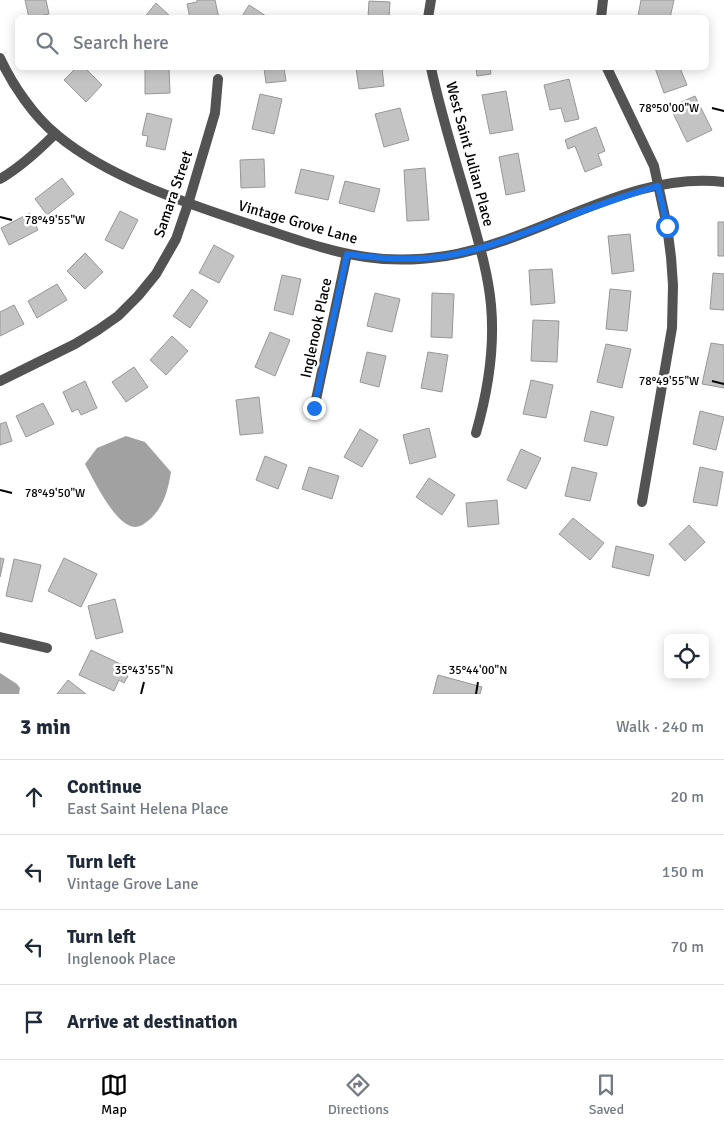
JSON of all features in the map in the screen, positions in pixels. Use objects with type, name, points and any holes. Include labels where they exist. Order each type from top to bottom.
[{"type":"street","points":[[428,15],[431,0]]},
{"type":"street","points":[[600,15],[602,0]]},
{"type":"street","name":"Vintage Grove Lane","points":[[0,58],[26,101],[55,134],[83,154],[113,171],[188,204],[313,245],[347,254],[402,259],[446,256],[480,248],[630,193],[658,186],[698,180],[724,182]]},
{"type":"street","name":"West Saint Julian Place","points":[[432,70],[480,248],[491,303],[492,345],[486,399],[476,433]]},
{"type":"street","points":[[608,70],[654,166],[670,249],[673,306],[668,357],[642,502]]},
{"type":"street","name":"Samara Street","points":[[0,381],[75,344],[118,316],[138,296],[166,258],[176,239],[188,204],[215,113],[218,80]]},
{"type":"street","points":[[0,179],[26,162],[55,134]]},
{"type":"street","name":"Inglenook Place","points":[[314,408],[347,254]]},
{"type":"street","points":[[0,638],[47,648]]},
{"type":"shaded area","points":[[126,436],[145,442],[171,472],[167,492],[162,504],[149,520],[137,527],[127,525],[113,511],[85,464],[97,448]]},
{"type":"shaded area","points":[[0,673],[17,684],[20,688],[19,694],[0,694]]},
{"type":"building","points":[[25,0],[46,0],[49,14],[28,15]]},
{"type":"building","points":[[197,0],[215,0],[218,15],[189,15],[187,4],[197,2]]},
{"type":"building","points":[[641,0],[674,0],[671,15],[638,15]]},
{"type":"building","points":[[369,1],[390,2],[389,15],[368,15]]},
{"type":"building","points":[[156,3],[169,15],[146,15]]},
{"type":"building","points":[[249,5],[264,15],[243,15]]},
{"type":"building","points":[[74,70],[87,70],[102,85],[86,102],[64,80]]},
{"type":"building","points":[[145,70],[169,70],[170,93],[145,94]]},
{"type":"building","points":[[264,70],[284,70],[286,81],[266,83]]},
{"type":"building","points":[[356,70],[382,70],[384,86],[359,89]]},
{"type":"building","points":[[476,70],[490,70],[491,74],[477,76]]},
{"type":"building","points":[[656,70],[681,70],[687,85],[664,93]]},
{"type":"building","points":[[569,79],[579,119],[565,122],[561,108],[550,110],[544,85]]},
{"type":"building","points":[[506,91],[513,130],[490,134],[482,95]]},
{"type":"building","points":[[260,94],[282,99],[274,134],[252,129]]},
{"type":"building","points":[[695,96],[712,130],[687,142],[670,107]]},
{"type":"building","points":[[400,108],[409,140],[384,147],[375,114]]},
{"type":"building","points":[[147,113],[172,119],[165,150],[146,146],[148,136],[142,135]]},
{"type":"building","points":[[596,127],[605,151],[598,154],[602,165],[585,172],[575,146],[568,149],[565,140]]},
{"type":"building","points":[[518,153],[525,191],[506,195],[499,157]]},
{"type":"building","points":[[264,159],[265,187],[241,188],[240,160]]},
{"type":"building","points":[[425,168],[429,220],[407,221],[404,170]]},
{"type":"building","points":[[301,169],[334,176],[328,200],[295,193]]},
{"type":"building","points":[[62,178],[74,194],[47,215],[35,199]]},
{"type":"building","points":[[345,181],[380,189],[374,212],[339,203]]},
{"type":"building","points":[[120,211],[138,220],[123,249],[105,240]]},
{"type":"building","points":[[30,213],[38,230],[9,245],[1,228]]},
{"type":"building","points":[[718,222],[724,222],[724,256],[718,256]]},
{"type":"building","points":[[630,234],[634,271],[612,274],[608,236]]},
{"type":"building","points":[[214,245],[234,256],[219,283],[199,273]]},
{"type":"building","points":[[85,253],[103,272],[85,289],[67,271]]},
{"type":"building","points":[[552,269],[555,303],[531,305],[529,270]]},
{"type":"building","points":[[713,273],[724,274],[724,310],[710,309]]},
{"type":"building","points":[[282,275],[301,279],[293,315],[274,310]]},
{"type":"building","points":[[57,284],[67,300],[37,318],[28,301]]},
{"type":"building","points":[[192,289],[208,301],[190,328],[173,316]]},
{"type":"building","points":[[610,289],[631,291],[627,331],[606,329]]},
{"type":"building","points":[[375,293],[400,299],[392,332],[367,326]]},
{"type":"building","points":[[432,293],[454,294],[452,338],[431,337]]},
{"type":"building","points":[[14,305],[24,324],[0,336],[0,312]]},
{"type":"building","points":[[533,320],[559,321],[557,362],[531,361]]},
{"type":"building","points":[[270,332],[290,340],[275,376],[255,367]]},
{"type":"building","points":[[172,336],[188,351],[166,375],[150,360]]},
{"type":"building","points":[[711,343],[724,345],[724,388],[702,384]]},
{"type":"building","points":[[606,344],[631,349],[622,388],[597,382]]},
{"type":"building","points":[[367,352],[386,356],[379,387],[360,382]]},
{"type":"building","points":[[428,352],[448,355],[442,392],[421,388]]},
{"type":"building","points":[[134,367],[148,387],[126,402],[112,382]]},
{"type":"building","points":[[531,380],[553,385],[546,418],[523,414]]},
{"type":"building","points":[[85,381],[97,408],[81,415],[78,409],[72,412],[63,392]]},
{"type":"building","points":[[259,397],[263,433],[240,435],[236,400]]},
{"type":"building","points":[[43,403],[54,424],[26,437],[16,416]]},
{"type":"building","points":[[591,411],[614,417],[607,446],[584,441]]},
{"type":"building","points":[[700,411],[724,417],[716,450],[693,444]]},
{"type":"building","points":[[6,422],[12,441],[0,445],[0,424]]},
{"type":"building","points":[[429,428],[436,457],[410,464],[403,435]]},
{"type":"building","points":[[360,429],[378,440],[362,467],[344,457]]},
{"type":"building","points":[[521,449],[541,458],[526,489],[507,480]]},
{"type":"building","points":[[265,456],[287,465],[278,489],[256,480]]},
{"type":"building","points":[[309,467],[339,476],[332,499],[302,489]]},
{"type":"building","points":[[572,467],[597,473],[590,501],[565,496]]},
{"type":"building","points":[[700,467],[723,472],[717,506],[693,502]]},
{"type":"building","points":[[429,478],[455,495],[442,515],[416,497]]},
{"type":"building","points":[[497,500],[499,524],[468,527],[466,503]]},
{"type":"building","points":[[573,518],[604,543],[590,560],[559,534]]},
{"type":"building","points":[[689,525],[705,542],[685,561],[669,544]]},
{"type":"building","points":[[616,546],[654,555],[649,576],[612,567]]},
{"type":"building","points":[[0,558],[4,559],[0,577]]},
{"type":"building","points":[[64,558],[97,574],[81,607],[48,591]]},
{"type":"building","points":[[14,559],[41,565],[32,602],[6,596]]},
{"type":"building","points":[[115,599],[123,632],[96,639],[88,606]]},
{"type":"building","points":[[91,650],[127,667],[124,674],[128,676],[124,683],[119,680],[114,691],[79,675]]},
{"type":"building","points":[[438,675],[482,687],[480,694],[433,694]]},
{"type":"building","points":[[68,680],[86,694],[57,694]]},
{"type":"route","points":[[314,408],[347,254],[385,259],[446,256],[480,248],[528,232],[630,193],[658,186],[667,226]]}]
